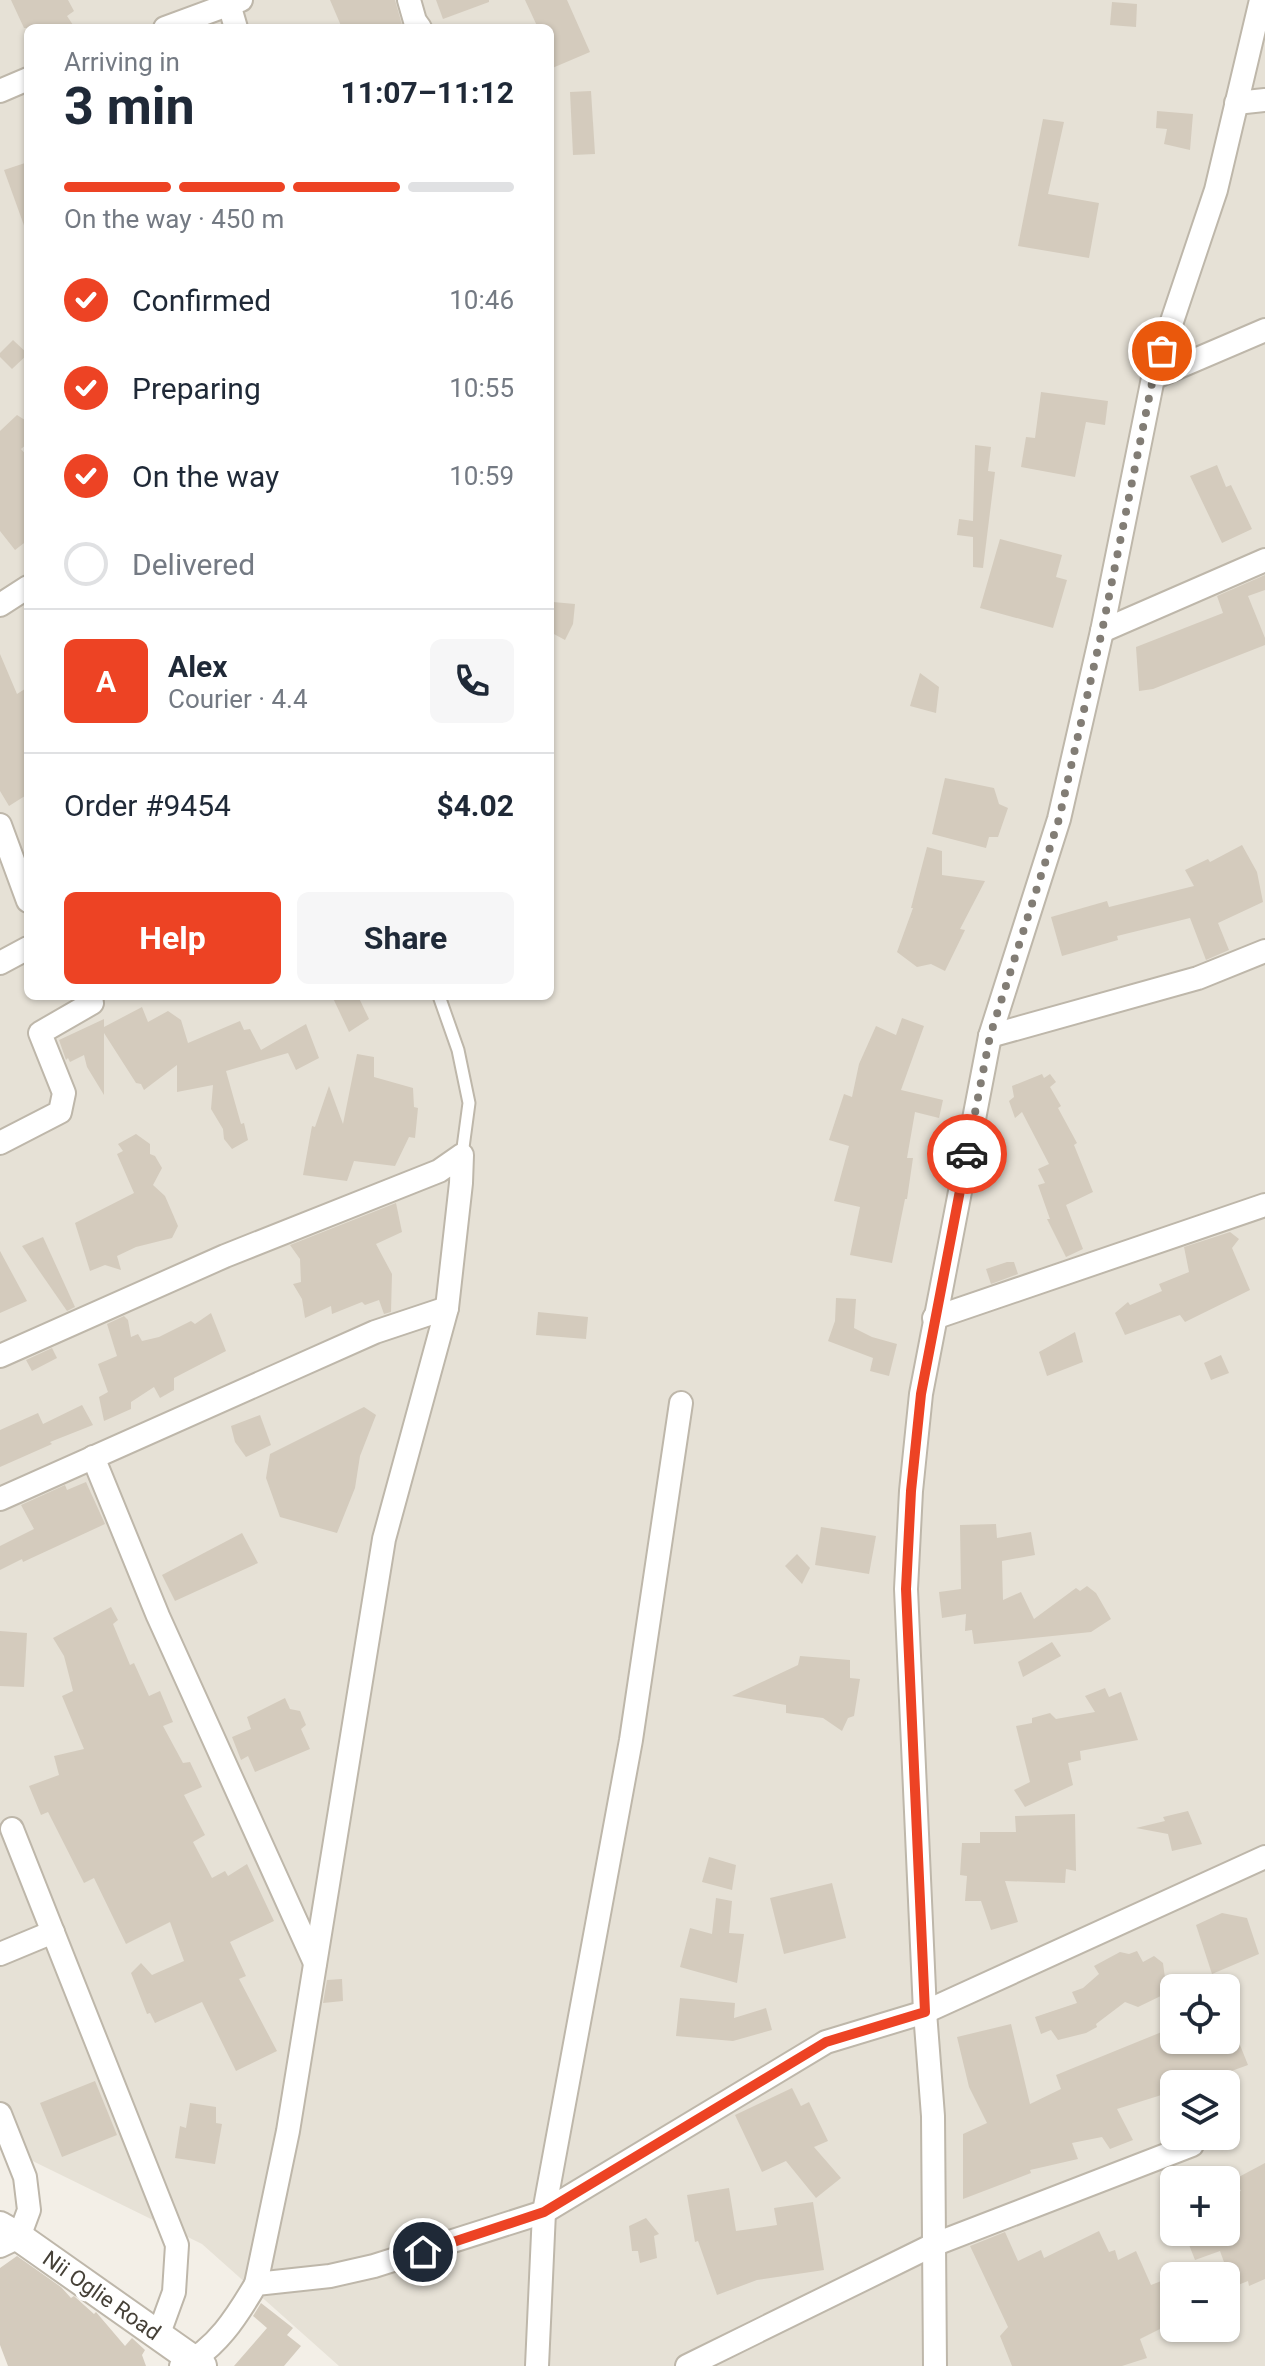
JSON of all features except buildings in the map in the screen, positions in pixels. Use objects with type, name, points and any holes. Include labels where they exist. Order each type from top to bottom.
[{"type":"street","points":[[409,0],[417,24]]},
{"type":"street","points":[[935,2366],[933,2116],[925,2012],[906,1589],[911,1491],[921,1394],[990,1036],[1059,819],[1102,631],[1153,378],[1216,190],[1261,0]]},
{"type":"street","points":[[176,24],[235,2],[236,24]]},
{"type":"street","points":[[0,91],[24,81]]},
{"type":"street","points":[[1236,103],[1265,100]]},
{"type":"street","points":[[1153,378],[1265,330]]},
{"type":"street","points":[[1102,631],[1265,560]]},
{"type":"street","points":[[0,605],[24,590]]},
{"type":"street","points":[[1,828],[24,890]]},
{"type":"street","points":[[0,963],[24,950]]},
{"type":"street","points":[[990,1036],[1198,978],[1265,951]]},
{"type":"street","points":[[0,1143],[60,1112],[64,1093],[40,1033],[92,1003]]},
{"type":"street","points":[[192,2364],[239,2313],[256,2284],[288,2131],[384,1539],[447,1308],[462,1155]]},
{"type":"street","points":[[0,1356],[225,1256],[439,1171],[462,1155]]},
{"type":"street","points":[[934,1318],[1265,1205]]},
{"type":"street","points":[[0,1499],[375,1332],[447,1308]]},
{"type":"street","points":[[537,2366],[544,2212],[631,1740],[681,1403]]},
{"type":"street","points":[[93,1457],[158,1616],[315,1963]]},
{"type":"street","points":[[12,1829],[177,2245],[174,2292],[158,2336]]},
{"type":"street","points":[[256,2284],[330,2276],[374,2266],[544,2212],[826,2042],[925,2012],[1265,1857]]},
{"type":"street","points":[[0,1954],[53,1932]]},
{"type":"street","points":[[0,2114],[25,2177],[29,2210],[6,2236]]},
{"type":"street","points":[[687,2366],[933,2245],[1179,2150]]},
{"type":"street","name":"Nii Oglie Road","points":[[6,2236],[158,2336],[192,2364]]},
{"type":"lane","points":[[440,1000],[458,1050],[469,1103],[462,1155]]},
{"type":"shaded area","points":[[0,0],[1265,0],[1265,2366],[339,2366],[202,2244],[0,2145]]},
{"type":"way so far","points":[[967,1154],[990,1036],[1059,819],[1102,631],[1153,378],[1162,351]]},
{"type":"route","points":[[423,2252],[544,2212],[826,2042],[925,2012],[906,1589],[911,1491],[921,1394],[967,1154]]}]
